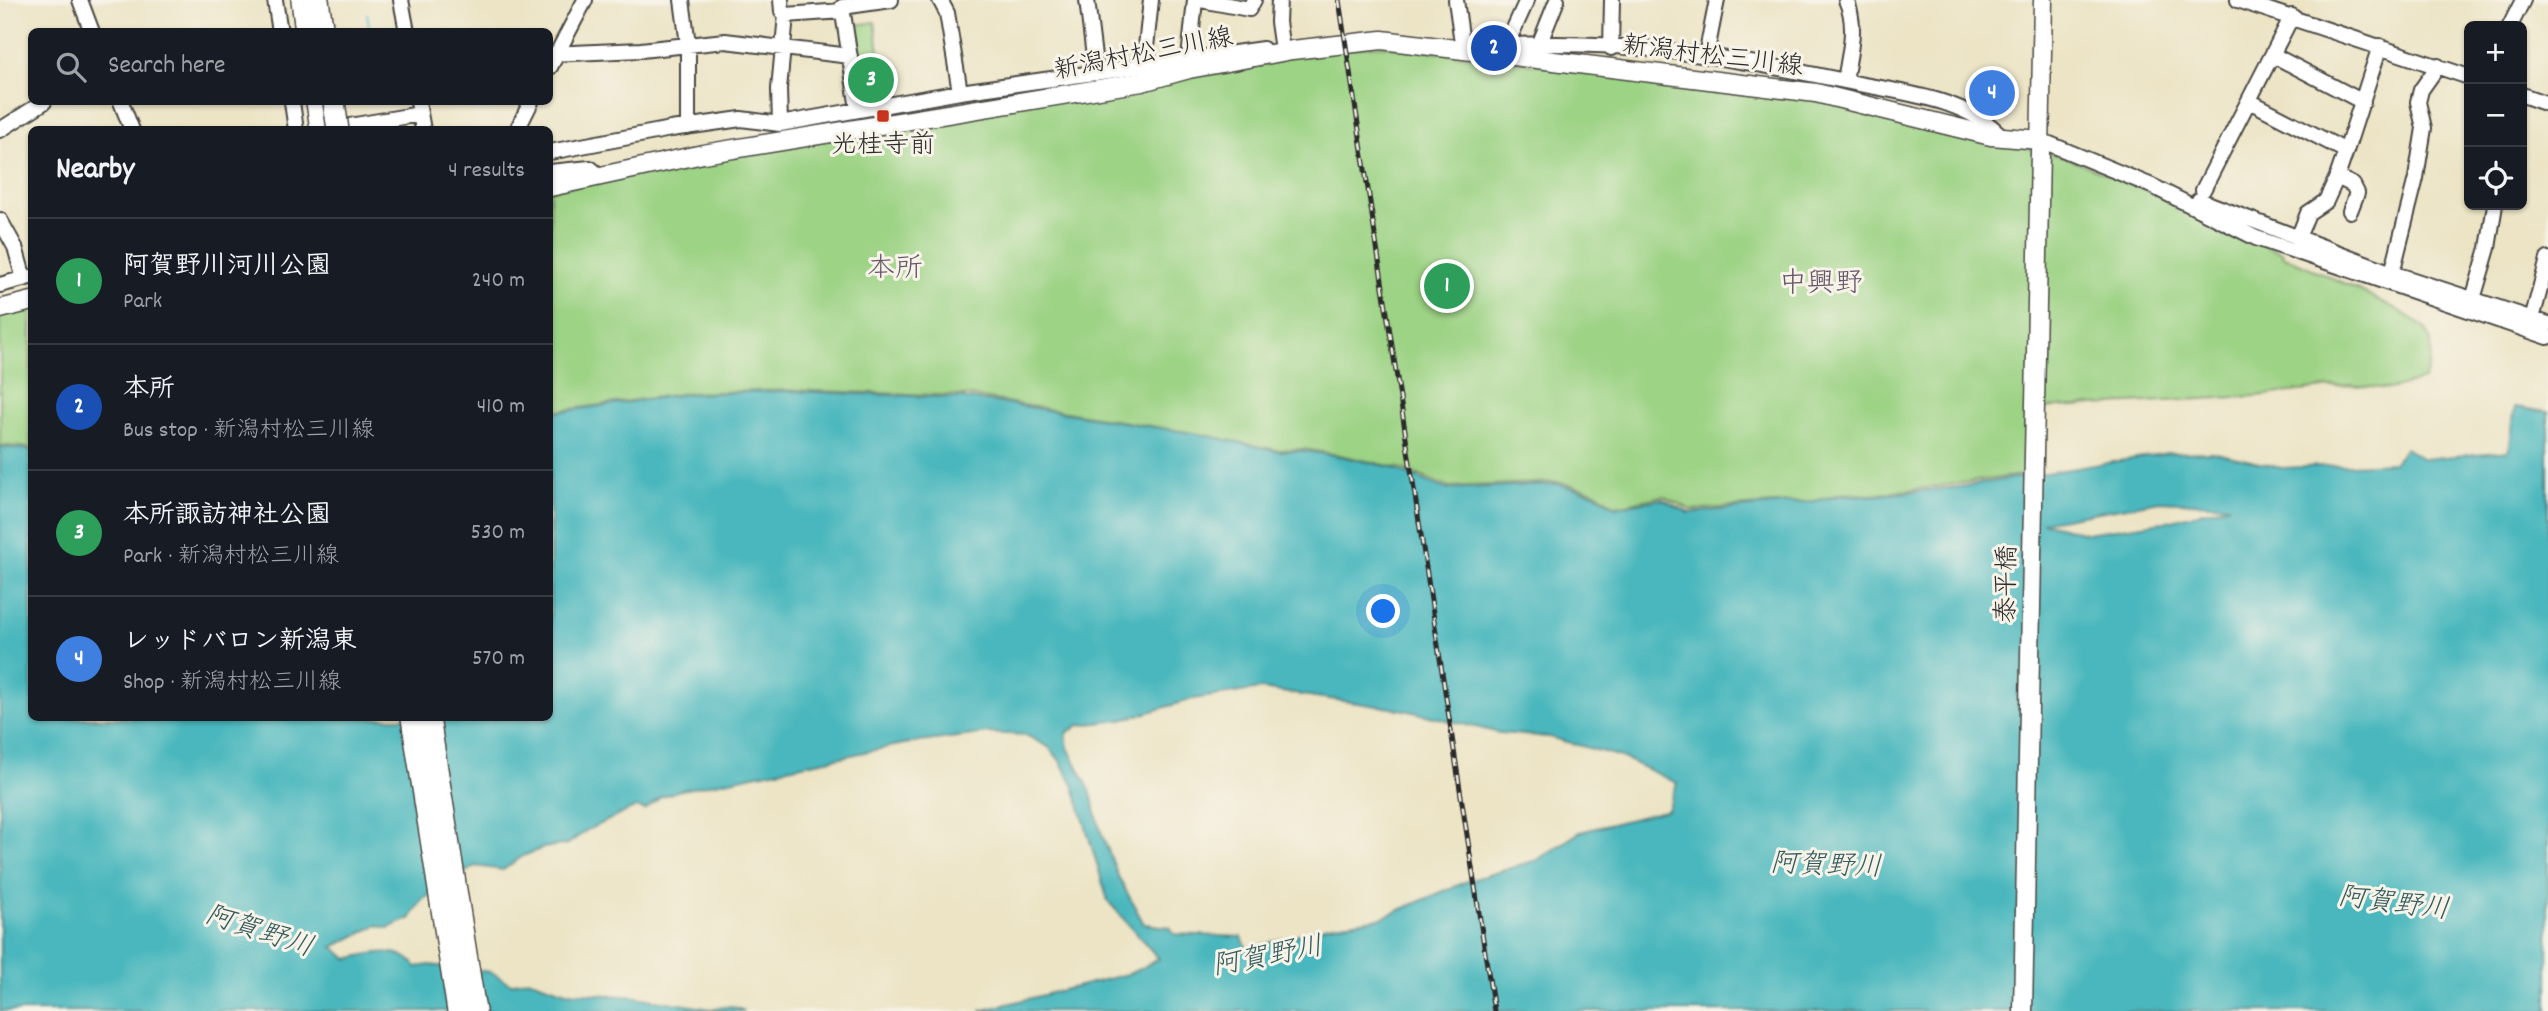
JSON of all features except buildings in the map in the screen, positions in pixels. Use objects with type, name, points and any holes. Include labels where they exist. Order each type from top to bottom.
[{"type":"highway","points":[[302,0],[306,28]]},
{"type":"highway","points":[[318,0],[322,28]]},
{"type":"highway","points":[[317,105],[320,126]]},
{"type":"highway","points":[[334,105],[337,126]]},
{"type":"highway","points":[[412,721],[458,1011]]},
{"type":"highway","points":[[429,721],[475,1011]]},
{"type":"main road","name":"泰平橋","points":[[2023,1011],[2043,0]]},
{"type":"main road","name":"新潟村松三川線","points":[[553,186],[703,154],[1142,82],[1189,69],[1287,50],[1382,40],[1816,93],[2002,137],[2040,140]]},
{"type":"main road","points":[[0,309],[28,302]]},
{"type":"street","points":[[80,0],[90,28]]},
{"type":"street","points":[[275,0],[279,28]]},
{"type":"street","points":[[401,0],[406,28]]},
{"type":"street","points":[[553,53],[585,0]]},
{"type":"street","points":[[682,0],[688,44],[688,127]]},
{"type":"street","points":[[780,124],[779,89],[786,15],[782,11],[781,0]]},
{"type":"street","points":[[858,108],[842,7],[891,0]]},
{"type":"street","points":[[940,0],[947,13],[960,92]]},
{"type":"street","points":[[1087,0],[1096,73]]},
{"type":"street","points":[[1144,66],[1151,0]]},
{"type":"street","points":[[1189,59],[1195,0]]},
{"type":"street","points":[[1201,0],[1248,9],[1254,0]]},
{"type":"street","points":[[553,151],[741,120],[780,124],[858,108],[1250,49],[1287,50],[1278,22],[1279,0],[1260,0]]},
{"type":"street","points":[[1456,0],[1464,50],[1507,44],[1611,48],[1706,56],[1904,93],[1965,111],[2002,137]]},
{"type":"street","points":[[1507,44],[1527,0]]},
{"type":"street","points":[[1539,45],[1558,0]]},
{"type":"street","points":[[1611,48],[1612,0]]},
{"type":"street","points":[[1706,56],[1717,0]]},
{"type":"street","points":[[1845,81],[1852,26],[1852,13],[1846,0]]},
{"type":"street","points":[[2238,0],[2464,75]]},
{"type":"street","points":[[2512,21],[2523,0]]},
{"type":"street","points":[[786,15],[843,11]]},
{"type":"street","points":[[2203,190],[2292,16]]},
{"type":"street","points":[[553,53],[640,50],[725,41],[850,56]]},
{"type":"street","points":[[2298,238],[2308,213],[2326,201],[2337,177],[2380,46]]},
{"type":"street","points":[[2273,55],[2363,102]]},
{"type":"street","points":[[2392,272],[2424,128],[2418,102],[2421,90],[2438,66]]},
{"type":"street","points":[[2527,100],[2548,104]]},
{"type":"street","points":[[2249,101],[2346,151]]},
{"type":"street","points":[[0,130],[39,105]]},
{"type":"street","points":[[122,105],[130,126]]},
{"type":"street","points":[[292,105],[295,126]]},
{"type":"street","points":[[519,126],[530,105]]},
{"type":"street","points":[[347,126],[419,108],[422,126]]},
{"type":"street","points":[[2040,140],[2161,191],[2256,238],[2548,337]]},
{"type":"street","points":[[553,172],[590,168],[600,176]]},
{"type":"street","points":[[2337,177],[2353,185],[2357,193],[2350,211]]},
{"type":"street","points":[[2161,191],[2173,190],[2392,272],[2548,324]]},
{"type":"street","points":[[2473,299],[2488,248],[2494,210]]},
{"type":"street","points":[[0,220],[28,278],[0,285]]},
{"type":"street","points":[[2532,319],[2548,259]]},
{"type":"green space","points":[[875,22],[886,102],[863,105],[851,26]]},
{"type":"green space","points":[[1380,45],[1819,99],[2070,159],[2154,193],[2221,228],[2283,253],[2283,256],[2405,314],[2428,333],[2431,357],[2428,369],[2424,380],[2390,389],[2351,385],[2256,396],[2039,408],[2037,473],[1871,495],[1843,493],[1815,501],[1691,510],[1663,496],[1616,506],[1594,491],[1558,482],[1448,487],[1403,469],[1340,455],[1304,449],[1277,450],[1205,435],[970,396],[786,390],[687,393],[553,412],[553,189],[1277,56]]},
{"type":"green space","points":[[28,308],[28,448],[0,445],[0,314]]},
{"type":"water","name":"阿賀野川","points":[[787,391],[961,398],[1204,435],[1277,451],[1339,456],[1390,467],[1446,489],[1557,484],[1594,493],[1615,507],[1662,499],[1689,513],[1815,501],[1843,495],[1871,496],[1959,487],[2168,453],[2212,452],[2282,468],[2393,463],[2405,448],[2423,459],[2509,451],[2515,407],[2548,412],[2548,1011],[980,1011],[1131,973],[1159,959],[1108,901],[1073,784],[1060,761],[1050,748],[1026,735],[988,733],[904,744],[677,791],[661,797],[645,810],[636,807],[587,830],[568,844],[543,848],[523,856],[503,870],[475,866],[422,900],[410,919],[388,928],[377,925],[333,947],[348,959],[375,953],[394,953],[410,960],[416,967],[430,965],[491,972],[511,984],[528,979],[566,992],[636,997],[711,1009],[732,1006],[744,1011],[0,1011],[0,447],[28,450],[28,721],[553,721],[553,413],[686,394]],"holes":[[[2160,501],[2230,505],[2164,522],[2086,533],[2042,522]],[[1261,689],[1405,710],[1500,733],[1549,737],[1621,757],[1677,783],[1668,810],[1580,832],[1537,860],[1465,882],[1381,918],[1328,926],[1247,949],[1242,937],[1174,934],[1170,927],[1144,924],[1118,876],[1100,829],[1090,790],[1068,748],[1066,734],[1079,725],[1122,720],[1193,699]]]},
{"type":"waterway","points":[[367,14],[369,28]]},
{"type":"railway","points":[[1339,0],[1494,1011]]},
{"type":"place","name":"本所","points":[[1494,48]]},
{"type":"place","name":"本所諏訪神社公園","points":[[871,80]]},
{"type":"place","name":"レッドバロン新潟東","points":[[1992,93]]},
{"type":"place","name":"光桂寺前","points":[[883,116]]},
{"type":"place","name":"阿賀野川河川公園","points":[[1447,286]]},
{"type":"district","name":"本所","points":[[895,266]]},
{"type":"district","name":"中興野","points":[[1821,281]]}]
